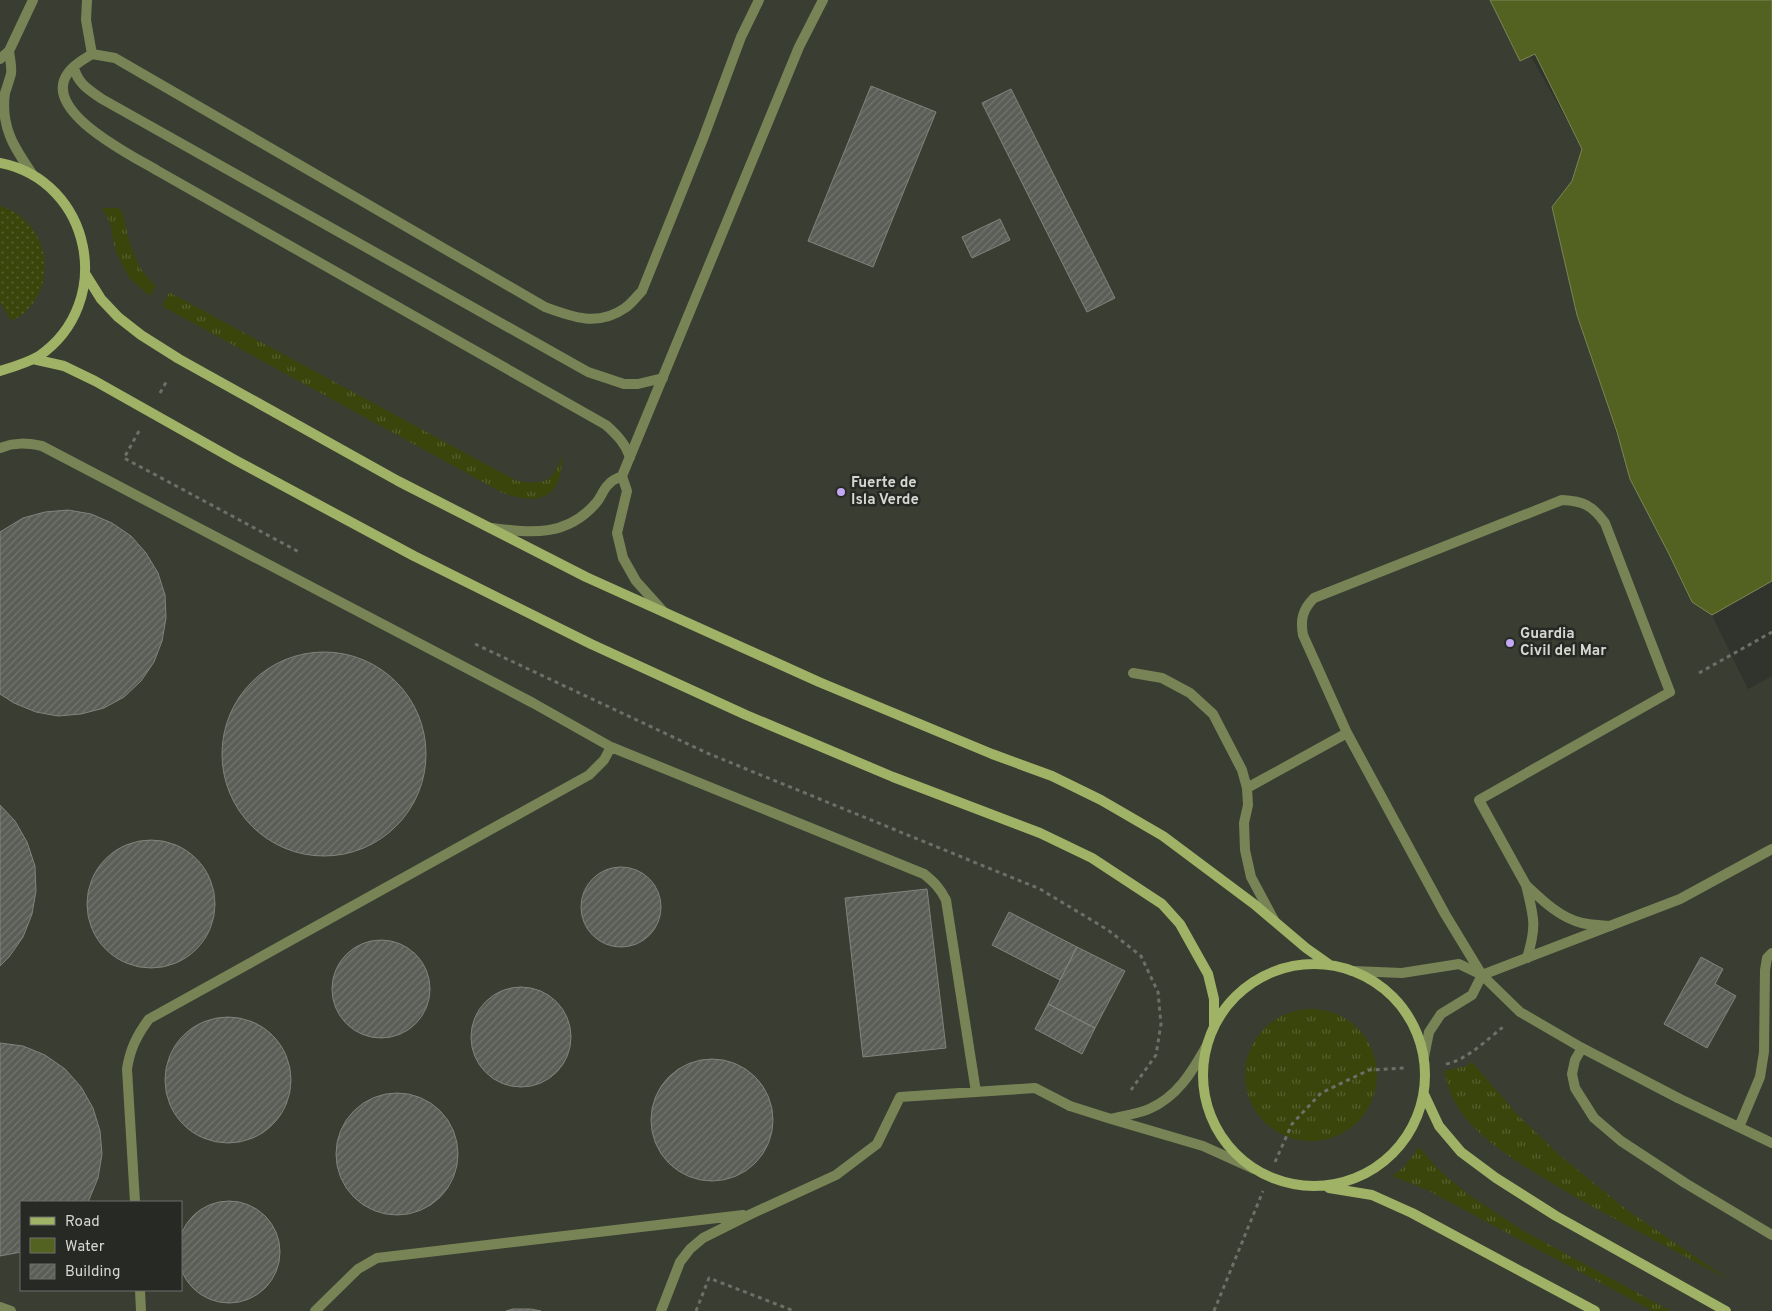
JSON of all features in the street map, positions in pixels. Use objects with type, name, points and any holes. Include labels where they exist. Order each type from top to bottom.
[{"type":"main road","points":[[0,163],[11,165],[33,175],[52,189],[68,208],[79,228],[85,251],[86,275],[81,299],[72,320],[57,340],[33,359],[0,371]]},
{"type":"main road","points":[[86,275],[101,299],[118,317],[141,335],[179,359],[398,481],[586,577],[819,682],[1052,776],[1101,800],[1164,836],[1254,904],[1306,948],[1330,965]]},
{"type":"main road","points":[[33,359],[64,366],[414,556],[591,644],[746,715],[893,777],[1040,833],[1092,858],[1162,904],[1180,924],[1208,974],[1214,1000],[1214,1026]]},
{"type":"main road","points":[[1320,1186],[1344,1182],[1365,1174],[1385,1161],[1401,1145],[1413,1125],[1424,1094],[1424,1062],[1418,1035],[1402,1008],[1392,996],[1373,982],[1352,971],[1330,965],[1307,964],[1284,968],[1262,976],[1242,989],[1226,1006],[1214,1026],[1206,1047],[1202,1070],[1204,1093],[1210,1116],[1221,1136],[1236,1154],[1254,1169],[1269,1177],[1297,1185],[1320,1186],[1372,1195],[1412,1213],[1595,1311]]},
{"type":"main road","points":[[1424,1094],[1439,1126],[1462,1152],[1496,1178],[1556,1216],[1726,1311]]},
{"type":"street","points":[[0,59],[9,51],[33,0]]},
{"type":"street","points":[[88,0],[86,20],[92,54]]},
{"type":"street","points":[[630,457],[619,437],[606,425],[158,171],[98,135],[77,118],[64,97],[62,86],[67,73],[92,54],[115,58],[545,307],[577,318],[605,318],[625,308],[642,291],[704,139],[742,36],[758,0]]},
{"type":"street","points":[[490,528],[520,532],[551,531],[577,521],[596,503],[609,484],[622,476],[798,47],[823,0]]},
{"type":"street","points":[[9,51],[11,72],[5,94],[4,113],[6,128],[13,146],[33,175]]},
{"type":"street","points":[[74,67],[76,75],[84,87],[102,99],[588,372],[624,384],[638,384],[663,378]]},
{"type":"street","points":[[0,448],[9,444],[26,443],[42,446],[498,684],[611,747],[924,874],[940,889],[946,900],[976,1092]]},
{"type":"street","points":[[622,476],[627,491],[617,533],[623,558],[636,581],[663,611]]},
{"type":"street","points":[[1526,958],[1533,939],[1535,922],[1526,885],[1479,800],[1670,692],[1604,523],[1597,512],[1587,504],[1574,500],[1556,501],[1314,598],[1302,614],[1301,625],[1304,635],[1347,733],[1445,914],[1482,975],[1520,1012],[1582,1048],[1678,1098],[1772,1143]]},
{"type":"street","points":[[1133,673],[1162,678],[1190,693],[1213,714],[1242,770],[1248,788],[1248,805],[1244,823],[1245,850],[1251,877],[1274,921]]},
{"type":"street","points":[[1248,788],[1347,733]]},
{"type":"street","points":[[135,1201],[126,1069],[130,1050],[138,1034],[149,1019],[589,775],[604,760],[611,747]]},
{"type":"street","points":[[1424,1062],[1429,1032],[1441,1014],[1472,995],[1482,975],[1680,899],[1772,849]]},
{"type":"street","points":[[1526,885],[1541,900],[1555,910],[1581,923],[1610,926]]},
{"type":"street","points":[[1739,1127],[1760,1077],[1764,1052],[1765,970],[1767,958],[1772,953]]},
{"type":"street","points":[[1352,971],[1402,973],[1459,964],[1482,975]]},
{"type":"street","points":[[1111,1119],[1150,1108],[1173,1093],[1190,1076],[1206,1047]]},
{"type":"street","points":[[1582,1048],[1575,1060],[1572,1074],[1574,1088],[1594,1118],[1629,1146],[1684,1183],[1772,1235]]},
{"type":"street","points":[[661,1311],[680,1262],[690,1248],[703,1238],[751,1214],[836,1175],[877,1144],[900,1097],[1034,1088],[1070,1106],[1203,1146],[1254,1169]]},
{"type":"street","points":[[315,1311],[358,1269],[377,1258],[751,1214]]},
{"type":"street","points":[[140,1291],[141,1311]]},
{"type":"street","points":[[0,1307],[11,1311]]},
{"type":"path","points":[[179,359],[124,458],[306,555]]},
{"type":"path","points":[[1699,673],[1772,632]]},
{"type":"path","points":[[471,642],[708,753],[1040,889],[1108,930],[1141,956],[1158,992],[1161,1024],[1156,1055],[1111,1119]]},
{"type":"path","points":[[1214,1311],[1292,1124],[1321,1093],[1369,1070],[1424,1062],[1453,1063],[1476,1048],[1520,1012]]},
{"type":"path","points":[[696,1311],[709,1278],[794,1311]]},
{"type":"shaded area","points":[[0,0],[1499,0],[1583,149],[1572,181],[1552,207],[1577,315],[1622,450],[1691,602],[1712,615],[1748,689],[1772,676],[1772,1311],[0,1311]]},
{"type":"green space","points":[[0,206],[16,213],[38,237],[43,252],[45,269],[42,285],[35,300],[23,314],[11,321],[0,302]]},
{"type":"green space","points":[[102,208],[119,208],[123,214],[130,244],[137,262],[142,271],[156,286],[150,296],[130,279],[115,249],[110,223]]},
{"type":"green space","points":[[169,292],[517,481],[541,482],[546,480],[551,477],[562,456],[558,482],[545,496],[537,498],[514,496],[501,492],[162,306]]},
{"type":"green space","points":[[1311,1009],[1324,1010],[1336,1014],[1358,1028],[1372,1050],[1376,1062],[1376,1088],[1372,1100],[1358,1122],[1336,1136],[1324,1140],[1311,1141],[1298,1140],[1286,1136],[1264,1122],[1250,1100],[1246,1088],[1245,1075],[1246,1062],[1250,1050],[1264,1028],[1286,1014],[1298,1010]]},
{"type":"green space","points":[[1472,1062],[1516,1113],[1557,1153],[1627,1210],[1731,1281],[1560,1188],[1489,1141],[1459,1110],[1450,1091],[1444,1071],[1466,1066]]},
{"type":"green space","points":[[1419,1147],[1441,1172],[1469,1195],[1522,1230],[1671,1311],[1653,1311],[1425,1189],[1392,1176],[1405,1166]]},
{"type":"water","points":[[1490,0],[1772,0],[1772,581],[1712,615],[1692,602],[1630,479],[1617,432],[1577,315],[1552,207],[1572,181],[1582,149],[1535,54],[1520,61]]},
{"type":"building","points":[[871,86],[936,112],[873,267],[808,241]]},
{"type":"building","points":[[1011,89],[1115,298],[1087,312],[982,103]]},
{"type":"building","points":[[1000,219],[1010,240],[972,258],[962,237]]},
{"type":"building","points":[[68,510],[91,514],[112,523],[131,536],[146,553],[158,573],[165,595],[166,618],[162,641],[154,662],[141,681],[124,697],[104,708],[81,714],[58,716],[36,712],[14,703],[0,694],[0,532],[23,518],[45,512]]},
{"type":"building","points":[[314,652],[334,652],[363,659],[389,675],[403,689],[419,715],[426,744],[426,764],[419,793],[403,819],[389,833],[363,849],[354,852],[334,856],[314,856],[285,849],[259,833],[245,819],[229,793],[226,784],[222,764],[222,744],[229,715],[245,689],[259,675],[285,659],[294,656]]},
{"type":"building","points":[[0,805],[15,821],[27,842],[35,866],[36,891],[32,914],[23,937],[0,966]]},
{"type":"building","points":[[151,840],[164,841],[176,845],[196,859],[210,879],[214,891],[214,917],[210,929],[196,949],[176,963],[164,967],[151,968],[138,967],[126,963],[106,949],[92,929],[88,917],[87,904],[88,891],[92,879],[106,859],[126,845],[138,841]]},
{"type":"building","points":[[621,867],[636,870],[649,879],[658,892],[661,907],[658,922],[649,935],[636,944],[621,947],[606,944],[593,935],[584,922],[581,907],[584,892],[593,879],[606,870]]},
{"type":"building","points":[[927,889],[946,1048],[863,1057],[845,898]]},
{"type":"building","points":[[1009,912],[1077,947],[1060,980],[992,945]]},
{"type":"building","points":[[381,940],[400,944],[415,955],[426,970],[430,989],[426,1008],[415,1023],[400,1034],[381,1038],[362,1034],[347,1023],[336,1008],[332,989],[336,970],[347,955],[362,944]]},
{"type":"building","points":[[1077,947],[1125,971],[1095,1028],[1048,1004]]},
{"type":"building","points":[[1701,957],[1723,969],[1715,984],[1736,996],[1707,1048],[1664,1024]]},
{"type":"building","points":[[511,987],[531,987],[540,990],[557,1001],[568,1018],[571,1027],[571,1047],[568,1056],[557,1073],[540,1084],[531,1087],[511,1087],[493,1079],[479,1065],[471,1047],[471,1027],[479,1009],[493,995]]},
{"type":"building","points":[[1048,1004],[1095,1028],[1082,1054],[1035,1029]]},
{"type":"building","points":[[228,1017],[252,1022],[272,1036],[286,1056],[291,1080],[286,1104],[272,1124],[252,1138],[228,1143],[204,1138],[184,1124],[170,1104],[165,1080],[170,1056],[184,1036],[204,1022]]},
{"type":"building","points":[[0,1043],[23,1046],[45,1055],[65,1069],[81,1087],[93,1108],[100,1131],[102,1154],[98,1178],[88,1201],[20,1201],[20,1252],[0,1256]]},
{"type":"building","points":[[712,1059],[735,1063],[755,1077],[769,1097],[773,1120],[769,1143],[755,1163],[735,1177],[712,1181],[689,1177],[669,1163],[655,1143],[651,1120],[655,1097],[669,1077],[689,1063]]},
{"type":"building","points":[[397,1093],[409,1094],[420,1098],[431,1103],[440,1111],[448,1120],[453,1131],[457,1142],[457,1166],[453,1177],[448,1188],[440,1197],[431,1205],[420,1210],[409,1214],[397,1215],[385,1214],[374,1210],[363,1205],[354,1197],[346,1188],[341,1177],[337,1166],[336,1154],[337,1142],[341,1131],[346,1120],[354,1111],[363,1103],[374,1098],[385,1094]]},
{"type":"building","points":[[229,1201],[249,1205],[265,1216],[276,1232],[279,1242],[279,1262],[276,1272],[265,1288],[249,1299],[229,1303],[209,1299],[193,1288],[182,1272],[182,1232],[193,1216],[209,1205]]},
{"type":"building","points":[[531,1309],[541,1311],[506,1311]]},
{"type":"place","name":"Fuerte de Isla Verde","points":[[841,492]]},
{"type":"place","name":"Guardia Civil del Mar","points":[[1510,643]]}]
